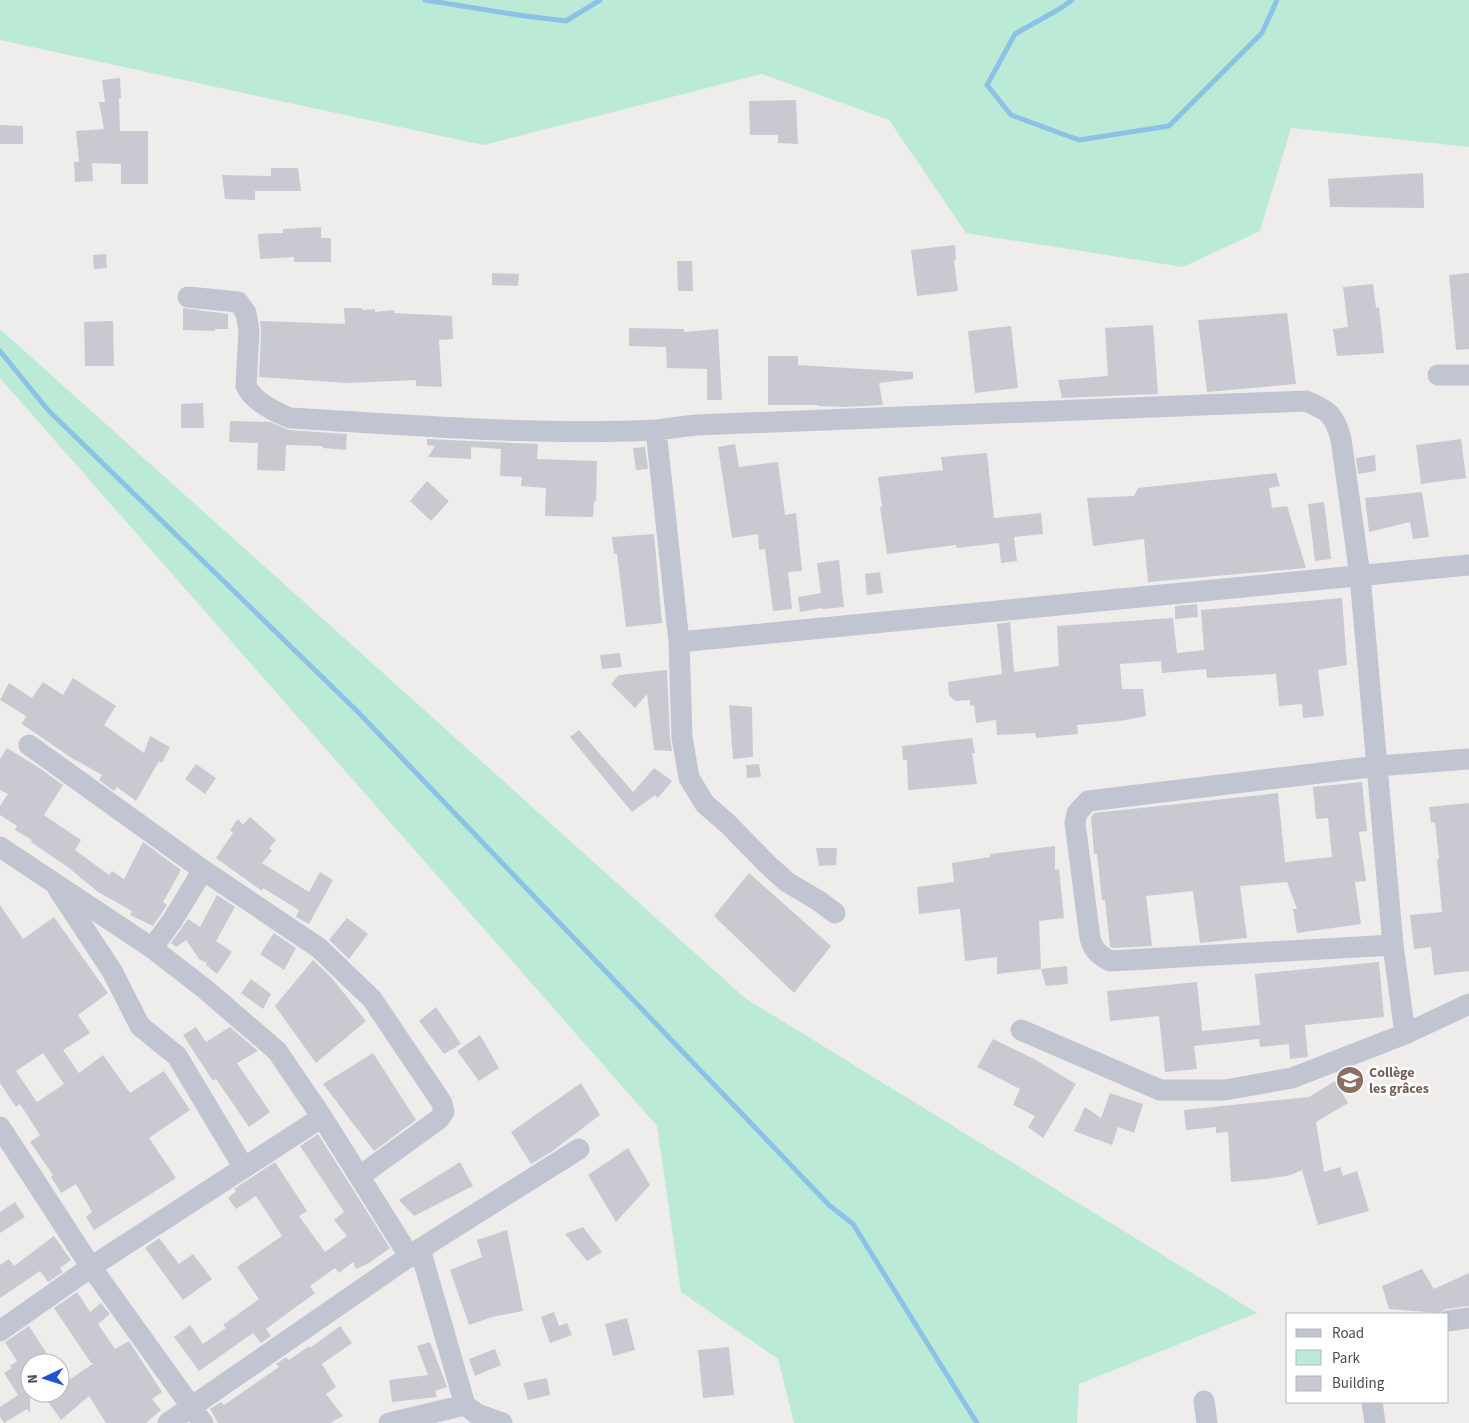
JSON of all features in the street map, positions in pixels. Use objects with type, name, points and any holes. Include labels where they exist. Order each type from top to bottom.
[{"type":"street","points":[[188,297],[238,302],[246,313],[249,331],[246,386],[250,393],[278,413],[290,418],[540,431],[608,432],[656,430],[696,425],[1306,401],[1324,409],[1336,421],[1341,438],[1360,576],[1393,945],[1405,1034]]},
{"type":"street","points":[[1438,375],[1469,375]]},
{"type":"street","points":[[656,430],[679,642],[682,737],[689,778],[705,804],[728,824],[767,864],[787,882],[835,913]]},
{"type":"street","points":[[679,642],[1469,565]]},
{"type":"street","points":[[28,745],[203,870],[318,948],[372,999],[442,1102],[444,1112],[439,1119],[360,1176]]},
{"type":"street","points":[[1393,945],[1110,961],[1093,948],[1090,938],[1075,823],[1077,813],[1088,801],[1378,766],[1469,759]]},
{"type":"street","points":[[0,847],[152,948],[205,989],[277,1051],[360,1176],[415,1253],[465,1405],[477,1414],[502,1423]]},
{"type":"street","points":[[152,948],[172,921],[203,870]]},
{"type":"street","points":[[54,882],[112,971],[140,1026],[177,1056],[244,1168]]},
{"type":"street","points":[[1021,1030],[1160,1090],[1225,1090],[1292,1078],[1405,1034],[1469,1004]]},
{"type":"street","points":[[0,1331],[91,1267],[322,1117]]},
{"type":"street","points":[[0,1127],[91,1267],[197,1414]]},
{"type":"street","points":[[168,1423],[197,1414],[415,1253],[579,1149]]},
{"type":"street","points":[[1449,1321],[1469,1318]]},
{"type":"street","points":[[1204,1401],[1207,1423]]},
{"type":"street","points":[[1372,1403],[1375,1423]]},
{"type":"street","points":[[389,1423],[465,1405]]},
{"type":"green space","points":[[0,0],[1469,0],[1469,147],[1291,128],[1260,231],[1183,267],[966,233],[889,120],[762,74],[483,145],[0,40]]},
{"type":"green space","points":[[0,329],[745,998],[1257,1313],[1079,1384],[1077,1423],[794,1423],[778,1359],[681,1292],[657,1126],[0,378]]},
{"type":"building","points":[[120,78],[120,131],[148,131],[148,184],[121,184],[121,164],[92,163],[93,181],[75,182],[74,162],[79,162],[76,131],[104,129],[99,102],[105,102],[102,80]]},
{"type":"building","points":[[796,100],[798,144],[778,143],[778,135],[750,135],[749,101]]},
{"type":"building","points":[[0,125],[23,126],[23,144],[0,144]]},
{"type":"building","points":[[271,168],[298,168],[301,191],[255,191],[255,200],[225,199],[222,175],[271,176]]},
{"type":"building","points":[[1423,173],[1424,208],[1330,207],[1328,179]]},
{"type":"building","points":[[321,227],[321,238],[331,238],[331,262],[294,262],[294,257],[260,259],[258,234],[283,233],[283,229]]},
{"type":"building","points":[[955,245],[956,260],[954,260],[958,291],[917,296],[911,250]]},
{"type":"building","points":[[106,254],[107,268],[94,269],[93,255]]},
{"type":"building","points":[[677,261],[692,261],[693,291],[678,291]]},
{"type":"building","points":[[492,273],[519,274],[518,286],[492,285]]},
{"type":"building","points":[[1469,273],[1469,349],[1456,350],[1449,275]]},
{"type":"building","points":[[1373,284],[1376,308],[1379,307],[1384,353],[1337,356],[1333,329],[1348,327],[1343,287]]},
{"type":"building","points":[[183,308],[228,314],[228,329],[215,329],[215,331],[183,330]]},
{"type":"building","points":[[344,308],[375,309],[375,312],[394,310],[394,313],[452,316],[453,339],[439,340],[442,387],[416,386],[416,380],[347,383],[259,377],[260,321],[345,324]]},
{"type":"building","points":[[1287,313],[1296,384],[1207,392],[1198,320]]},
{"type":"building","points":[[113,321],[114,366],[85,366],[84,322]]},
{"type":"building","points":[[1153,325],[1158,394],[1062,398],[1058,380],[1108,376],[1105,328]]},
{"type":"building","points":[[1011,326],[1018,388],[975,393],[968,331]]},
{"type":"building","points":[[629,328],[684,329],[684,332],[718,329],[722,400],[707,400],[707,369],[667,368],[666,347],[629,346]]},
{"type":"building","points":[[768,356],[798,356],[798,365],[913,372],[913,379],[879,383],[883,405],[845,407],[768,405]]},
{"type":"building","points":[[203,403],[204,428],[181,428],[181,404]]},
{"type":"building","points":[[230,421],[270,422],[289,430],[347,434],[346,450],[323,448],[323,446],[286,445],[285,471],[257,470],[258,443],[229,442]]},
{"type":"building","points":[[427,439],[538,444],[537,459],[597,461],[596,501],[594,501],[593,517],[545,516],[546,488],[521,486],[522,477],[500,476],[501,449],[471,447],[471,459],[428,457],[435,446],[427,445]]},
{"type":"building","points":[[1461,439],[1466,478],[1421,484],[1416,445]]},
{"type":"building","points":[[735,444],[739,467],[778,462],[785,515],[796,513],[802,571],[788,572],[792,609],[773,611],[765,549],[759,550],[758,534],[732,538],[718,447]]},
{"type":"building","points":[[645,447],[648,469],[636,470],[633,448]]},
{"type":"building","points":[[987,453],[994,518],[1041,513],[1043,534],[1014,537],[1017,561],[1001,563],[999,543],[957,548],[956,545],[887,554],[878,477],[943,470],[941,457]]},
{"type":"building","points":[[1375,455],[1376,471],[1358,474],[1356,458]]},
{"type":"building","points":[[1276,473],[1280,486],[1269,488],[1272,508],[1287,506],[1306,568],[1148,582],[1144,539],[1093,546],[1087,498],[1134,496],[1138,488]]},
{"type":"building","points":[[427,481],[449,501],[431,521],[410,501]]},
{"type":"building","points":[[1422,492],[1429,537],[1413,539],[1410,522],[1369,532],[1365,498]]},
{"type":"building","points":[[1324,502],[1331,559],[1315,561],[1308,504]]},
{"type":"building","points":[[654,534],[662,623],[626,627],[617,554],[614,554],[612,537]]},
{"type":"building","points":[[839,560],[844,607],[800,612],[798,597],[821,593],[817,563]]},
{"type":"building","points":[[880,572],[883,593],[867,595],[865,574]]},
{"type":"building","points":[[1342,598],[1347,665],[1318,670],[1324,716],[1303,718],[1302,704],[1279,706],[1276,674],[1207,678],[1206,669],[1162,673],[1161,661],[1120,664],[1122,689],[1143,689],[1146,716],[1120,721],[1077,725],[1078,734],[1036,738],[1035,733],[997,735],[996,720],[976,723],[974,705],[970,706],[970,700],[955,701],[949,695],[948,682],[1002,674],[997,624],[1010,622],[1014,672],[1059,666],[1057,626],[1173,618],[1177,653],[1204,650],[1201,610]]},
{"type":"building","points":[[1197,604],[1198,617],[1175,619],[1175,606]]},
{"type":"building","points":[[620,653],[622,667],[602,669],[600,655]]},
{"type":"building","points":[[667,670],[672,751],[654,750],[647,694],[635,708],[611,684],[619,675]]},
{"type":"building","points":[[73,678],[116,706],[104,725],[144,753],[150,736],[170,747],[162,763],[159,761],[136,801],[117,787],[114,791],[99,780],[102,775],[76,761],[22,724],[26,716],[0,700],[9,683],[32,698],[43,682],[63,695]]},
{"type":"building","points":[[729,705],[752,707],[753,757],[733,759]]},
{"type":"building","points":[[579,730],[633,792],[654,768],[672,781],[658,798],[655,795],[632,812],[570,737]]},
{"type":"building","points":[[972,738],[975,753],[972,753],[977,784],[908,790],[907,760],[903,760],[902,746]]},
{"type":"building","points":[[7,748],[63,785],[44,815],[81,840],[75,850],[109,875],[112,871],[124,879],[143,842],[181,870],[163,902],[167,905],[153,926],[130,915],[132,911],[98,892],[69,868],[31,842],[32,840],[15,830],[17,826],[0,815],[0,806],[8,794],[0,790],[0,759]]},
{"type":"building","points":[[196,764],[216,778],[205,794],[185,779]]},
{"type":"building","points":[[759,764],[761,777],[747,778],[746,765]]},
{"type":"building","points":[[1362,782],[1367,831],[1359,832],[1366,881],[1355,882],[1361,924],[1297,933],[1293,909],[1297,909],[1287,882],[1240,886],[1247,938],[1200,943],[1193,891],[1146,896],[1152,946],[1110,947],[1105,900],[1102,900],[1097,854],[1094,854],[1091,817],[1094,813],[1278,793],[1285,862],[1332,857],[1328,818],[1316,819],[1313,787]]},
{"type":"building","points":[[1469,803],[1469,971],[1434,975],[1431,947],[1414,949],[1410,915],[1442,912],[1435,822],[1431,823],[1429,807]]},
{"type":"building","points":[[250,817],[276,840],[269,848],[272,851],[262,863],[309,892],[320,872],[333,880],[309,924],[296,917],[299,910],[263,888],[262,891],[216,858],[233,833],[230,830],[238,819],[243,825]]},
{"type":"building","points":[[1055,846],[1055,870],[1059,869],[1064,918],[1039,921],[1041,969],[997,974],[997,957],[965,961],[960,909],[919,914],[917,887],[954,882],[952,863],[990,857],[990,854]]},
{"type":"building","points":[[816,848],[837,848],[836,865],[819,866]]},
{"type":"building","points":[[749,873],[831,946],[794,993],[714,916]]},
{"type":"building","points":[[217,895],[235,907],[216,941],[232,952],[217,974],[206,965],[207,963],[199,959],[186,940],[176,947],[171,943],[188,919],[200,927]]},
{"type":"building","points":[[0,905],[23,939],[54,917],[108,993],[78,1015],[90,1033],[63,1050],[79,1073],[103,1055],[130,1093],[164,1071],[190,1110],[149,1138],[176,1178],[94,1230],[86,1217],[92,1212],[76,1184],[61,1193],[51,1177],[53,1175],[30,1142],[40,1135],[20,1104],[16,1107],[0,1083]],"holes":[[[43,1053],[64,1084],[37,1102],[16,1071]]]},
{"type":"building","points":[[347,918],[368,934],[349,959],[329,940]]},
{"type":"building","points":[[274,933],[296,948],[284,970],[260,954]]},
{"type":"building","points":[[313,960],[331,977],[366,1021],[316,1063],[275,1006]]},
{"type":"building","points":[[1379,962],[1384,1017],[1305,1025],[1308,1057],[1290,1059],[1289,1044],[1260,1047],[1259,1039],[1194,1046],[1197,1069],[1165,1072],[1159,1016],[1110,1021],[1107,991],[1197,982],[1202,1031],[1260,1025],[1255,974]]},
{"type":"building","points":[[1067,966],[1068,984],[1046,986],[1041,969]]},
{"type":"building","points":[[251,979],[271,994],[263,1009],[241,993]]},
{"type":"building","points":[[436,1007],[461,1044],[444,1054],[419,1021]]},
{"type":"building","points":[[196,1027],[206,1042],[230,1027],[258,1051],[237,1063],[270,1112],[249,1127],[216,1079],[213,1081],[183,1035]]},
{"type":"building","points":[[480,1035],[499,1068],[479,1081],[457,1051]]},
{"type":"building","points":[[993,1039],[1034,1059],[1076,1084],[1043,1138],[1028,1127],[1035,1116],[1013,1105],[1020,1089],[977,1067]]},
{"type":"building","points":[[373,1053],[416,1120],[374,1151],[323,1084]]},
{"type":"building","points":[[1335,1081],[1348,1103],[1316,1122],[1324,1172],[1340,1167],[1343,1176],[1357,1171],[1369,1211],[1318,1225],[1302,1170],[1291,1175],[1231,1182],[1228,1132],[1216,1133],[1216,1127],[1186,1130],[1184,1110],[1309,1097]]},
{"type":"building","points":[[581,1083],[600,1115],[551,1152],[531,1164],[511,1132]]},
{"type":"building","points":[[1110,1093],[1143,1104],[1134,1133],[1118,1127],[1112,1145],[1074,1131],[1085,1107],[1101,1118]]},
{"type":"building","points":[[318,1134],[390,1248],[369,1263],[356,1269],[353,1262],[339,1273],[335,1268],[310,1286],[315,1293],[266,1329],[271,1336],[261,1343],[253,1333],[199,1371],[174,1337],[190,1325],[203,1344],[226,1328],[223,1325],[259,1299],[237,1267],[282,1236],[256,1196],[236,1209],[228,1198],[236,1191],[234,1189],[275,1162],[307,1211],[299,1216],[325,1252],[347,1236],[334,1220],[344,1212],[300,1146]]},
{"type":"building","points":[[628,1148],[650,1185],[616,1222],[588,1175]]},
{"type":"building","points":[[460,1162],[473,1186],[414,1216],[399,1200]]},
{"type":"building","points":[[15,1202],[25,1217],[0,1233],[0,1212]]},
{"type":"building","points":[[583,1227],[602,1252],[587,1261],[565,1234]]},
{"type":"building","points":[[507,1230],[523,1311],[492,1317],[469,1325],[450,1270],[482,1257],[477,1240]]},
{"type":"building","points":[[54,1236],[71,1260],[60,1268],[63,1272],[48,1282],[40,1271],[0,1298],[0,1265],[9,1259],[14,1266]]},
{"type":"building","points":[[159,1238],[179,1264],[193,1254],[212,1279],[183,1300],[145,1248]]},
{"type":"building","points":[[1422,1269],[1434,1289],[1469,1273],[1469,1306],[1446,1309],[1439,1313],[1389,1309],[1382,1286]]},
{"type":"building","points":[[77,1292],[90,1312],[101,1303],[110,1314],[98,1324],[115,1349],[129,1341],[162,1392],[152,1399],[161,1410],[146,1423],[106,1423],[89,1396],[61,1420],[49,1403],[70,1403],[70,1379],[94,1363],[91,1363],[54,1308]]},
{"type":"building","points":[[554,1312],[559,1326],[567,1323],[572,1335],[550,1343],[541,1317]]},
{"type":"building","points":[[627,1318],[635,1350],[613,1356],[605,1324]]},
{"type":"building","points":[[29,1326],[47,1353],[20,1353],[20,1403],[30,1403],[30,1413],[27,1409],[4,1423],[0,1417],[0,1407],[18,1395],[4,1373],[12,1368],[10,1366],[17,1361],[5,1342]]},
{"type":"building","points":[[340,1326],[352,1343],[322,1364],[336,1387],[326,1394],[343,1416],[330,1423],[218,1423],[210,1409],[221,1402],[224,1405],[279,1367],[276,1364],[286,1357],[289,1360],[309,1346],[310,1348]]},
{"type":"building","points":[[430,1342],[447,1387],[435,1391],[437,1397],[392,1402],[389,1380],[428,1375],[417,1346]]},
{"type":"building","points":[[729,1347],[734,1395],[703,1398],[698,1350]]},
{"type":"building","points":[[495,1349],[501,1365],[475,1376],[469,1359]]},
{"type":"building","points":[[547,1378],[550,1395],[528,1400],[523,1383]]},
{"type":"waterway","points":[[425,0],[566,21],[600,0]]},
{"type":"waterway","points":[[1072,0],[1015,34],[987,85],[1011,115],[1079,140],[1169,126],[1262,33],[1277,0]]},
{"type":"waterway","points":[[0,351],[48,410],[358,712],[829,1205],[853,1224],[977,1423]]},
{"type":"place","name":"Collège les grâces","points":[[1350,1080]]}]
